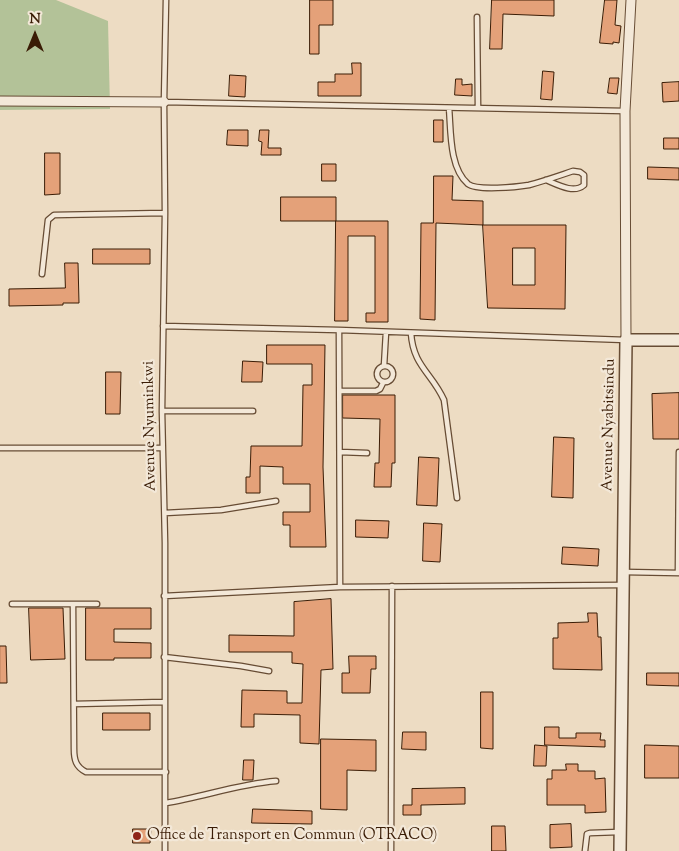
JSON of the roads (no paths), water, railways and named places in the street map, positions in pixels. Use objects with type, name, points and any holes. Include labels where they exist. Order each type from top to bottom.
[{"type":"street","name":"Avenue Nyabitsindu","points":[[620,851],[626,340],[625,111],[631,0]]},
{"type":"street","points":[[0,101],[164,102]]},
{"type":"street","points":[[626,340],[679,340]]},
{"type":"lane","name":"Avenue Nyuminkwi","points":[[165,851],[162,326],[166,0]]},
{"type":"lane","points":[[477,17],[478,108]]},
{"type":"lane","points":[[164,102],[625,111]]},
{"type":"lane","points":[[450,108],[450,138],[454,156],[460,173],[468,184],[486,188],[527,185],[573,171],[580,172],[584,175],[585,180],[584,185],[580,188],[571,189],[546,180]]},
{"type":"lane","points":[[42,274],[48,220],[50,217],[164,213]]},
{"type":"lane","points":[[162,326],[411,332],[626,340]]},
{"type":"lane","points":[[339,330],[340,587]]},
{"type":"lane","points":[[383,383],[376,376],[376,372],[384,366],[386,332]]},
{"type":"lane","points":[[411,332],[413,350],[418,362],[439,388],[444,400],[457,498]]},
{"type":"lane","points":[[340,391],[376,391],[380,389],[383,383],[392,379],[393,375],[392,370],[384,366]]},
{"type":"lane","points":[[162,411],[253,410]]},
{"type":"lane","points":[[0,448],[162,448]]},
{"type":"lane","points":[[340,452],[368,453]]},
{"type":"lane","points":[[623,572],[678,573],[679,452]]},
{"type":"lane","points":[[164,513],[221,510],[276,501]]},
{"type":"lane","points":[[164,596],[340,587],[623,585]]},
{"type":"lane","points":[[391,851],[392,586]]},
{"type":"lane","points":[[12,604],[97,604]]},
{"type":"lane","points":[[73,604],[74,759],[79,768],[86,772],[166,772]]},
{"type":"lane","points":[[164,657],[269,671]]},
{"type":"lane","points":[[74,704],[164,702]]},
{"type":"lane","points":[[166,802],[192,798],[241,785],[276,781]]},
{"type":"lane","points":[[585,851],[588,834],[621,832]]},
{"type":"place","name":"Office de Transport en Commun (OTRACO)","points":[[137,836]]}]
